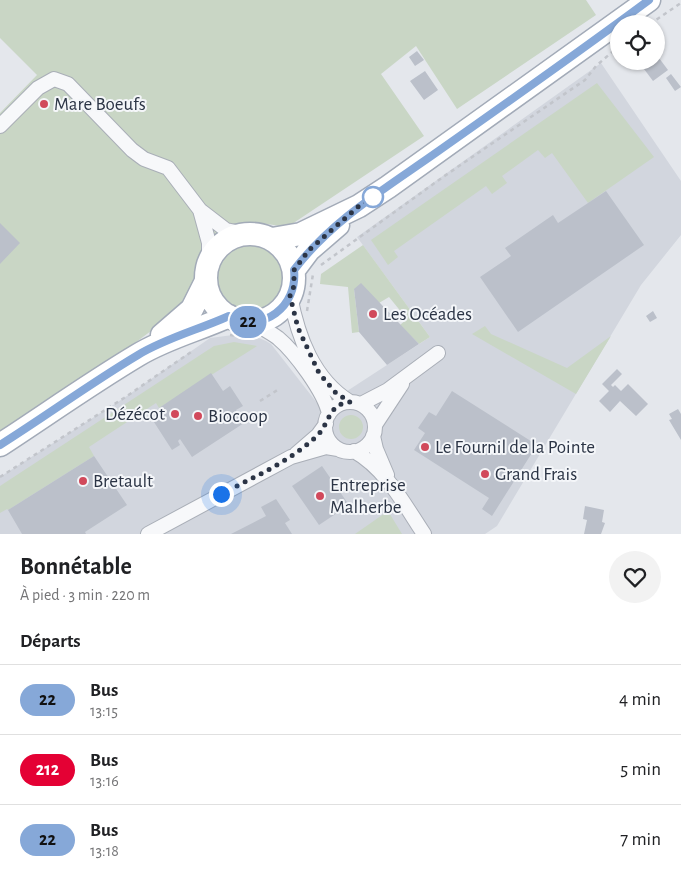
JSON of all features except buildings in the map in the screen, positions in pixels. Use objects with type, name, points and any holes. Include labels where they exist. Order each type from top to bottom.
[{"type":"main road","points":[[272,239],[301,234],[359,206],[396,182],[649,0]]},
{"type":"main road","points":[[294,270],[309,250],[359,206]]},
{"type":"main road","points":[[0,445],[138,355],[180,334],[205,326],[227,326],[242,321],[255,330],[265,319],[275,314],[290,296],[294,286],[294,270],[287,254],[272,239],[260,235],[246,234],[235,236],[222,244],[215,251],[198,301],[192,309],[138,355]]},
{"type":"main road","points":[[207,272],[212,300],[220,310],[227,326]]},
{"type":"street","points":[[0,126],[38,88],[54,79],[68,84],[132,150],[144,159],[168,168],[200,210],[226,230],[246,234]]},
{"type":"street","points":[[200,210],[209,243],[207,272]]},
{"type":"street","points":[[290,296],[298,328],[319,373],[336,393],[370,412],[376,449],[390,483]]},
{"type":"street","points":[[255,330],[279,339],[300,363],[322,394],[326,400],[328,438],[338,449]]},
{"type":"street","points":[[292,458],[318,435],[327,419],[339,405],[355,403],[388,390],[406,379],[438,353]]},
{"type":"street","points":[[354,451],[365,446],[406,379]]},
{"type":"street","points":[[148,534],[292,458],[326,447],[354,451],[364,457],[390,483],[424,534]]},
{"type":"path","points":[[663,15],[681,3]]},
{"type":"path","points":[[307,311],[314,270],[443,177],[586,80],[596,66],[610,54]]},
{"type":"path","points":[[227,326],[233,335],[255,330]]},
{"type":"path","points":[[0,477],[124,398],[195,349]]},
{"type":"path","points":[[260,401],[279,389]]},
{"type":"shaded area","points":[[601,63],[681,181],[681,235],[641,285],[497,526],[485,534],[0,534],[0,477],[124,398],[210,338],[233,335],[259,338],[271,344],[321,408],[430,337],[357,237]]},
{"type":"green space","points":[[0,0],[586,0],[596,15],[457,109],[416,46],[381,74],[424,136],[286,228],[274,225],[249,224],[237,226],[215,237],[200,257],[194,286],[183,307],[0,444],[0,113],[37,75],[0,38]]},
{"type":"green space","points":[[597,83],[654,157],[588,203],[552,153],[545,158],[538,150],[502,176],[507,183],[492,194],[486,186],[394,251],[398,257],[388,265],[371,240]]},
{"type":"green space","points":[[251,242],[265,245],[277,252],[284,264],[287,278],[284,292],[277,304],[265,311],[251,314],[237,311],[225,304],[218,292],[215,278],[218,264],[225,252],[237,245]]},
{"type":"green space","points":[[363,245],[430,337],[419,344],[400,325],[407,319],[389,297],[379,303],[354,289],[359,332],[352,333],[348,287],[320,284],[321,274]]},
{"type":"green space","points":[[485,326],[491,334],[567,368],[611,336],[576,394],[472,334]]},
{"type":"green space","points":[[234,342],[257,346],[159,408],[156,403],[89,447],[94,456],[8,510],[0,513],[0,486],[214,346]]},
{"type":"green space","points":[[351,415],[360,418],[363,427],[360,436],[351,439],[342,436],[339,427],[342,418]]},
{"type":"green space","points":[[388,511],[402,534],[355,534]]},
{"type":"bus line","name":"22","points":[[0,445],[138,355],[180,334],[229,316],[242,321],[252,322],[265,319],[281,310],[294,286],[294,270],[309,250],[359,206],[649,0]]},
{"type":"place","name":"Mare Boeufs","points":[[44,104]]},
{"type":"place","name":"Les Océades","points":[[373,314]]},
{"type":"place","name":"Dézécot","points":[[175,414]]},
{"type":"place","name":"Biocoop","points":[[198,416]]},
{"type":"place","name":"Le Fournil de la Pointe","points":[[425,447]]},
{"type":"place","name":"Grand Frais","points":[[485,474]]},
{"type":"place","name":"Bretault","points":[[83,481]]},
{"type":"place","name":"Entreprise Malherbe","points":[[320,496]]},
{"type":"route","points":[[221,494],[292,458],[318,435],[335,407],[350,402],[326,384],[319,373],[298,328],[290,296],[294,286],[294,270],[309,250],[359,206],[373,197]]}]
